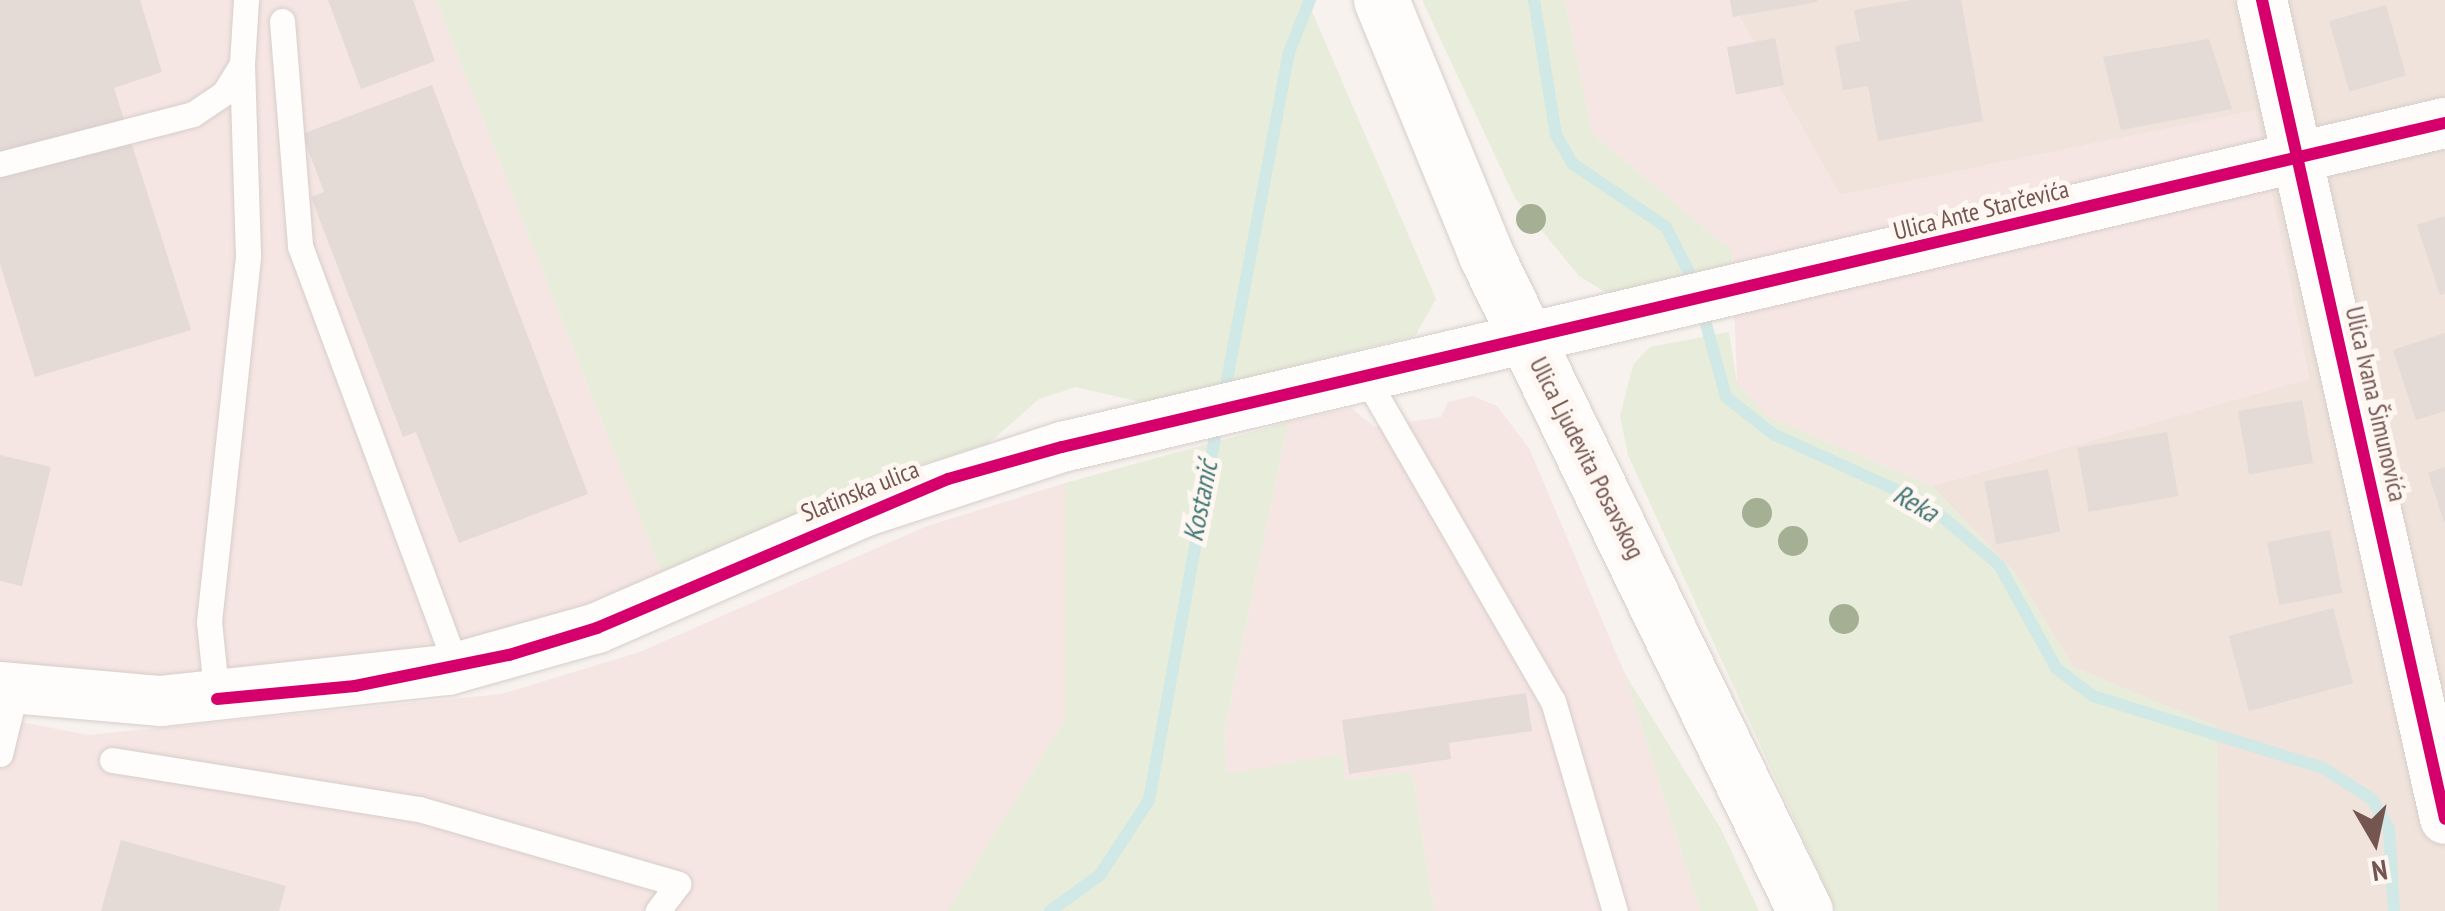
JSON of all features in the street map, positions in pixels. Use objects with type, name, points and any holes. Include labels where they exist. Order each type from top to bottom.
[{"type":"main road","name":"Ulica Ljudevita Posavskog","points":[[1380,0],[1528,340],[1805,911]]},
{"type":"street","name":"Ulica Ivana Šimunovića","points":[[2262,0],[2296,158],[2438,735],[2445,819]]},
{"type":"street","name":"Ulica Ante Starčevića","points":[[1528,340],[2445,123]]},
{"type":"street","name":"Slatinska ulica","points":[[8,688],[217,698],[457,668],[597,628],[948,480],[1162,422],[1528,340]]},
{"type":"lane","points":[[217,698],[210,607],[241,388],[248,255],[242,64],[246,0]]},
{"type":"lane","points":[[282,21],[300,246],[457,668]]},
{"type":"lane","points":[[0,164],[193,114],[224,93],[242,64]]},
{"type":"lane","points":[[1365,376],[1553,701],[1615,911]]},
{"type":"lane","points":[[0,754],[8,688]]},
{"type":"lane","points":[[112,760],[419,809],[678,884],[658,911]]},
{"type":"shaded area","points":[[0,0],[436,0],[663,576],[499,641],[147,683],[0,666]]},
{"type":"shaded area","points":[[1565,0],[1730,0],[1840,195],[2255,110],[2309,379],[1932,486],[1767,416],[1737,383],[1732,251],[1592,133]]},
{"type":"shaded area","points":[[1730,0],[2445,0],[2445,911],[2218,911],[2217,727],[2073,667],[2017,575],[1932,486],[2309,378],[2255,111],[1840,195]]},
{"type":"shaded area","points":[[1473,396],[1497,406],[1529,448],[1625,674],[1700,911],[1434,911],[1412,771],[1345,780],[1342,755],[1227,775],[1224,734],[1288,422],[1351,408],[1375,427],[1441,417],[1448,402]]},
{"type":"shaded area","points":[[1065,483],[1065,719],[947,911],[0,911],[0,718],[88,735],[501,694],[640,652],[927,526]]},
{"type":"green space","points":[[436,0],[1307,0],[1436,299],[1415,336],[1145,403],[1076,387],[1039,399],[988,444],[879,478],[663,576]]},
{"type":"green space","points":[[1422,0],[1565,0],[1592,133],[1732,251],[1732,269],[1615,298],[1579,276],[1515,198]]},
{"type":"green space","points":[[1729,332],[1737,383],[1767,416],[1932,486],[2017,575],[2073,667],[2217,726],[2218,911],[1836,911],[1628,455],[1620,416],[1633,365],[1650,347]]},
{"type":"green space","points":[[1288,422],[1224,734],[1227,774],[1342,754],[1346,780],[1412,771],[1434,911],[947,911],[1065,719],[1065,483]]},
{"type":"green space","points":[[1625,674],[1721,829],[1759,911],[1700,911]]},
{"type":"building","points":[[0,0],[140,0],[162,72],[114,88],[191,330],[35,377],[0,264]]},
{"type":"building","points":[[328,0],[413,0],[435,61],[361,89]]},
{"type":"building","points":[[1730,0],[1817,0],[1817,2],[1733,17]]},
{"type":"building","points":[[1912,0],[1961,0],[1983,121],[1878,141],[1868,86],[1843,90],[1835,46],[1860,41],[1854,10]]},
{"type":"building","points":[[2386,5],[2406,75],[2349,91],[2329,21]]},
{"type":"building","points":[[1775,38],[1784,85],[1736,94],[1727,47]]},
{"type":"building","points":[[2209,39],[2232,109],[2121,130],[2103,57]]},
{"type":"building","points":[[432,85],[588,494],[459,543],[416,432],[403,437],[311,197],[324,192],[302,134]]},
{"type":"building","points":[[2445,216],[2445,293],[2440,295],[2417,225]]},
{"type":"building","points":[[2445,333],[2445,411],[2416,420],[2393,350]]},
{"type":"building","points":[[2302,400],[2313,463],[2249,474],[2238,411]]},
{"type":"building","points":[[2167,432],[2178,496],[2089,512],[2077,448]]},
{"type":"building","points":[[0,455],[51,467],[22,586],[0,581]]},
{"type":"building","points":[[2445,467],[2445,522],[2444,522],[2428,473]]},
{"type":"building","points":[[2048,469],[2060,532],[1996,544],[1984,481]]},
{"type":"building","points":[[2330,530],[2342,593],[2279,605],[2267,542]]},
{"type":"building","points":[[2333,608],[2353,683],[2249,711],[2229,636]]},
{"type":"building","points":[[1526,693],[1532,731],[1449,743],[1451,759],[1349,774],[1342,720]]},
{"type":"building","points":[[121,840],[286,886],[279,911],[101,911]]},
{"type":"waterway","name":"Kostanić","points":[[1224,396],[1289,52],[1310,0]]},
{"type":"waterway","name":"Reka","points":[[1534,0],[1556,135],[1573,164],[1666,227],[1696,286]]},
{"type":"waterway","name":"Reka","points":[[1701,306],[1726,397],[1773,434],[1927,504],[1999,565],[2057,669],[2093,696],[2323,768],[2372,799],[2389,829],[2394,911]]},
{"type":"waterway","name":"Kostanić","points":[[1050,911],[1100,875],[1149,800],[1218,420]]},
{"type":"cycle path","points":[[2262,0],[2445,819]]},
{"type":"cycle path","points":[[217,699],[355,686],[509,655],[597,628],[948,479],[1062,447],[2445,123]]}]
